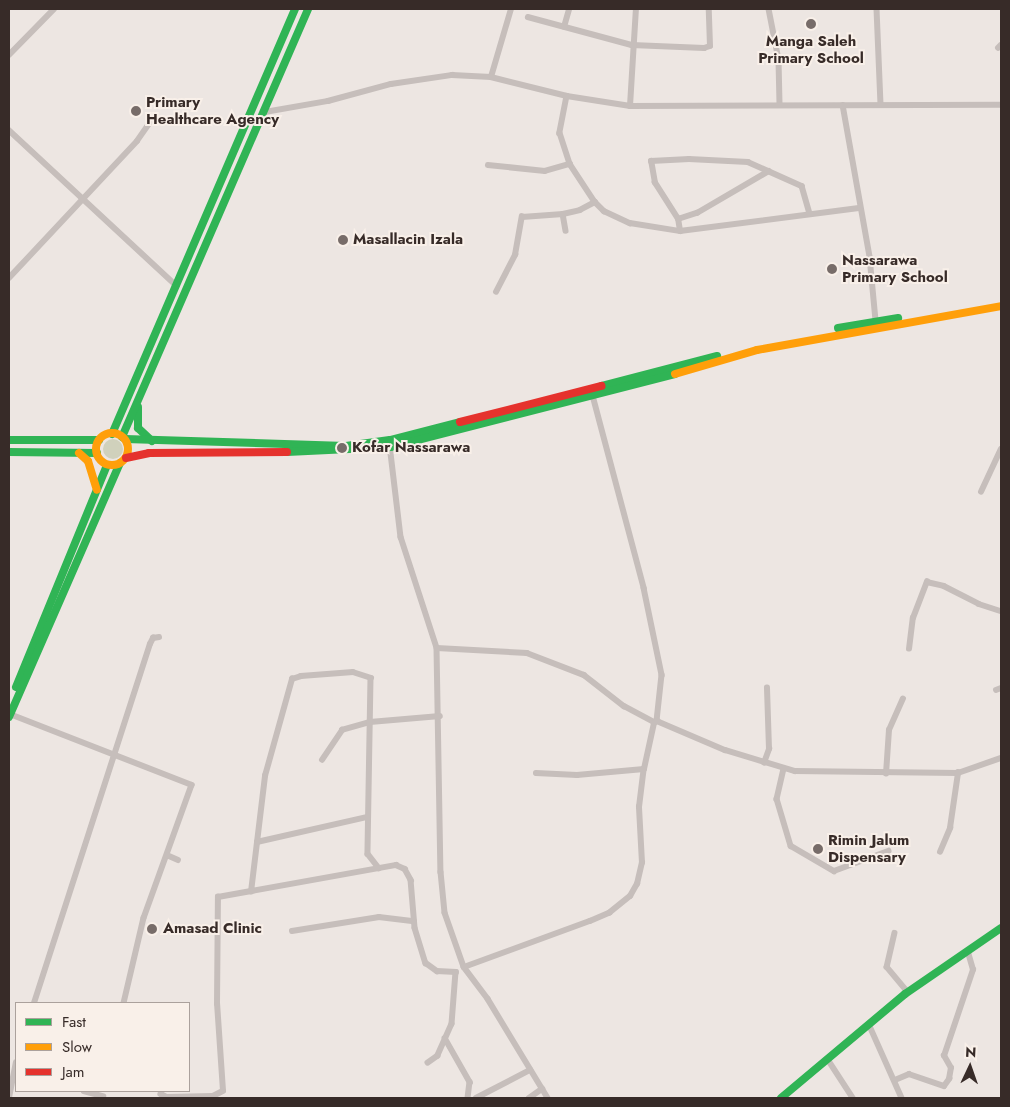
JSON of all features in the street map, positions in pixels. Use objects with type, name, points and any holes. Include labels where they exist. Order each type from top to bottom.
[{"type":"street","points":[[9,55],[54,9]]},
{"type":"street","points":[[9,440],[99,440],[112,434],[295,9]]},
{"type":"street","points":[[123,438],[308,9]]},
{"type":"street","points":[[491,77],[511,9]]},
{"type":"street","points":[[564,27],[569,9]]},
{"type":"street","points":[[630,106],[632,45],[636,9]]},
{"type":"street","points":[[528,17],[632,45],[706,48],[710,46],[709,9]]},
{"type":"street","points":[[770,9],[778,60],[780,105]]},
{"type":"street","points":[[876,9],[881,105]]},
{"type":"street","points":[[265,112],[328,100],[391,84],[452,75],[491,77],[567,96],[630,106],[1001,105]]},
{"type":"street","points":[[567,96],[560,133],[570,164],[595,202],[604,211],[630,223],[680,231],[859,208]]},
{"type":"street","points":[[843,105],[859,208],[870,257],[876,321]]},
{"type":"street","points":[[9,278],[137,141],[153,118]]},
{"type":"street","points":[[9,130],[85,198],[146,261],[177,286]]},
{"type":"street","points":[[680,231],[678,219],[654,183],[651,162],[740,160],[802,186],[810,214]]},
{"type":"street","points":[[488,165],[545,171],[570,164]]},
{"type":"street","points":[[678,219],[697,213],[770,171]]},
{"type":"street","points":[[496,292],[515,255],[522,217],[563,214],[595,202]]},
{"type":"street","points":[[563,214],[566,231]]},
{"type":"street","points":[[592,393],[756,345],[876,321],[1001,304]]},
{"type":"street","points":[[107,465],[149,453],[346,451],[390,444],[757,350],[1001,304]]},
{"type":"street","points":[[464,967],[610,913],[630,896],[637,884],[642,863],[640,808],[644,768],[655,722],[662,675],[644,588],[592,393]]},
{"type":"street","points":[[139,402],[138,428],[154,442]]},
{"type":"street","points":[[112,434],[123,438],[154,442],[346,446],[390,444]]},
{"type":"street","points":[[9,712],[123,461],[128,448],[123,438]]},
{"type":"street","points":[[97,453],[99,440]]},
{"type":"street","points":[[390,444],[401,537],[437,648],[443,897],[451,937],[464,967],[488,999],[548,1098]]},
{"type":"street","points":[[980,492],[1001,449]]},
{"type":"street","points":[[9,452],[97,453],[107,465]]},
{"type":"street","points":[[77,452],[88,461],[97,490]]},
{"type":"street","points":[[9,712],[107,465]]},
{"type":"street","points":[[909,649],[913,618],[927,582],[944,586],[979,604],[1001,611]]},
{"type":"street","points":[[34,1002],[150,644],[153,638],[159,638]]},
{"type":"street","points":[[437,648],[527,654],[584,676],[624,706],[655,722],[784,769],[886,774],[958,773],[1001,758]]},
{"type":"street","points":[[251,892],[265,776],[292,679],[353,672],[371,678],[367,817],[368,854],[379,868]]},
{"type":"street","points":[[764,763],[769,749],[768,688]]},
{"type":"street","points":[[886,774],[889,730],[903,699]]},
{"type":"street","points":[[9,712],[192,785],[144,918],[124,1002]]},
{"type":"street","points":[[322,760],[342,730],[370,722],[440,716]]},
{"type":"street","points":[[536,773],[577,775],[644,768]]},
{"type":"street","points":[[784,769],[777,799],[787,837],[797,851],[834,871],[888,851]]},
{"type":"street","points":[[940,852],[950,828],[958,773]]},
{"type":"street","points":[[256,842],[367,817]]},
{"type":"street","points":[[166,855],[178,860]]},
{"type":"street","points":[[162,1092],[161,1094],[167,1097],[213,1096],[223,1091],[217,1004],[218,897],[396,865],[405,869],[411,880],[414,921],[426,963],[437,971],[456,972],[452,1024],[438,1056],[428,1063]]},
{"type":"street","points":[[292,931],[378,917],[414,921]]},
{"type":"street","points":[[783,1098],[829,1061],[869,1024],[908,992],[1001,928]]},
{"type":"street","points":[[896,933],[888,966],[908,992]]},
{"type":"street","points":[[895,1080],[909,1074],[944,1086],[950,1079],[951,1068],[944,1056],[973,970],[968,952]]},
{"type":"street","points":[[869,1024],[902,1098]]},
{"type":"street","points":[[445,1038],[470,1082],[468,1098]]},
{"type":"street","points":[[829,1061],[853,1098]]},
{"type":"street","points":[[476,1098],[530,1070]]},
{"type":"street","points":[[9,1098],[15,1073]]},
{"type":"street","points":[[529,1098],[542,1089]]},
{"type":"street","points":[[89,1092],[103,1095]]},
{"type":"green space","points":[[109,439],[117,439],[123,445],[123,453],[117,459],[109,459],[103,453],[103,445]]},
{"type":"traffic: fast","points":[[112,434],[295,9]]},
{"type":"traffic: fast","points":[[122,437],[308,9]]},
{"type":"traffic: fast","points":[[838,328],[898,318]]},
{"type":"traffic: fast","points":[[601,386],[717,356]]},
{"type":"traffic: fast","points":[[287,452],[391,447],[675,374]]},
{"type":"traffic: fast","points":[[138,407],[138,428],[152,441]]},
{"type":"traffic: fast","points":[[125,439],[346,446],[390,440],[460,422]]},
{"type":"traffic: fast","points":[[9,440],[99,440]]},
{"type":"traffic: fast","points":[[9,452],[97,453]]},
{"type":"traffic: fast","points":[[9,717],[120,463]]},
{"type":"traffic: fast","points":[[16,687],[107,465]]},
{"type":"traffic: fast","points":[[781,1098],[905,994],[1001,928]]},
{"type":"traffic: slow","points":[[675,374],[757,350],[1001,306]]},
{"type":"traffic: slow","points":[[112,433],[118,434],[123,438],[127,443],[128,449],[127,455],[123,460],[118,464],[112,465],[106,464],[101,460],[97,455],[96,449],[97,443],[101,438],[106,434],[112,433]]},
{"type":"traffic: slow","points":[[79,453],[88,461],[97,490]]},
{"type":"traffic: jam","points":[[460,422],[601,386]]},
{"type":"traffic: jam","points":[[126,458],[149,453],[287,452]]},
{"type":"place","name":"Manga Saleh Primary School","points":[[811,24]]},
{"type":"place","name":"Primary Healthcare Agency","points":[[136,111]]},
{"type":"place","name":"Masallacin Izala","points":[[343,240]]},
{"type":"place","name":"Nassarawa Primary School","points":[[832,269]]},
{"type":"place","name":"Kofar Nassarawa","points":[[342,448]]},
{"type":"place","name":"Rimin Jalum Dispensary","points":[[818,849]]},
{"type":"place","name":"Amasad Clinic","points":[[152,929]]}]
